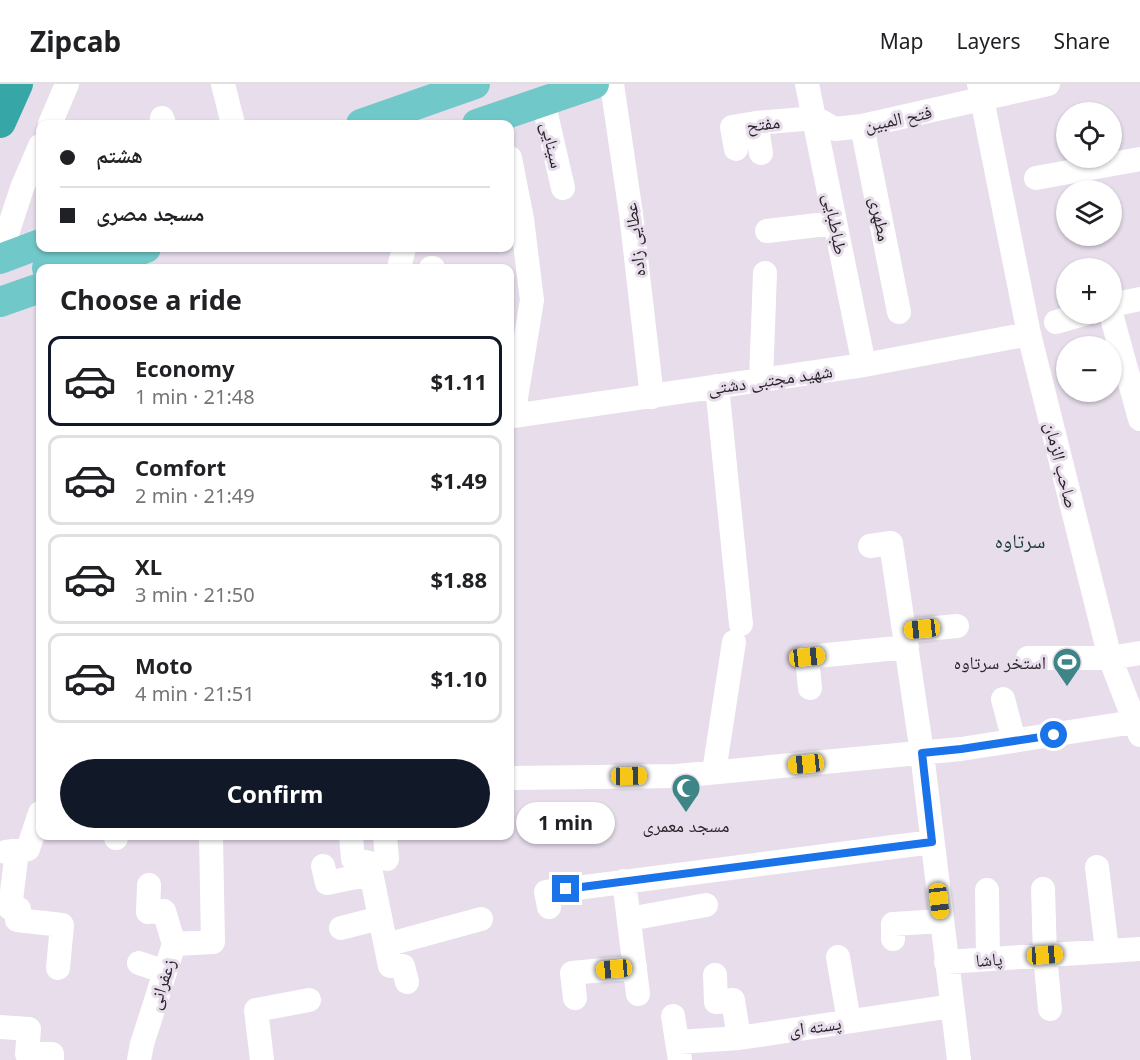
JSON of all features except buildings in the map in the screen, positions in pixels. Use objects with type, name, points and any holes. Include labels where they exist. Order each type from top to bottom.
[{"type":"main road","points":[[499,120],[543,101],[594,84]]},
{"type":"main road","points":[[371,120],[460,86]]},
{"type":"main road","points":[[1,245],[36,230]]},
{"type":"main road","points":[[1,245],[36,244]]},
{"type":"main road","points":[[71,264],[130,254]]},
{"type":"main road","points":[[104,264],[130,254]]},
{"type":"main road","points":[[0,284],[36,272]]},
{"type":"main road","points":[[0,302],[36,289]]},
{"type":"street","points":[[52,120],[66,84]]},
{"type":"street","points":[[223,84],[232,120]]},
{"type":"street","name":"عطایی زاده","points":[[612,84],[631,214],[652,397]]},
{"type":"street","name":"طباطبایی","points":[[807,84],[864,365]]},
{"type":"street","name":"فتح المبین","points":[[815,118],[835,129],[862,126],[980,92],[1048,84]]},
{"type":"street","name":"صاحب الزمان","points":[[980,92],[1029,334],[1110,658],[1137,729]]},
{"type":"street","name":"سینایی","points":[[543,101],[563,188]]},
{"type":"street","name":"مفتح","points":[[736,149],[732,127],[815,118]]},
{"type":"street","points":[[756,123],[761,153]]},
{"type":"street","name":"مطهری","points":[[862,126],[899,312]]},
{"type":"street","points":[[1,245],[36,155]]},
{"type":"street","points":[[1036,178],[1140,159]]},
{"type":"street","points":[[514,199],[532,300],[514,399]]},
{"type":"street","points":[[766,231],[836,223]]},
{"type":"street","points":[[761,380],[765,273]]},
{"type":"street","points":[[1122,302],[1140,298]]},
{"type":"street","points":[[1114,324],[1140,419]]},
{"type":"street","name":"شهید مجتبی دشتی","points":[[514,415],[652,397],[864,365],[1029,334]]},
{"type":"street","points":[[714,772],[738,633],[717,386]]},
{"type":"street","points":[[870,546],[891,543],[922,753],[958,1060]]},
{"type":"street","points":[[810,688],[807,657],[906,639],[957,626]]},
{"type":"street","points":[[1028,658],[1110,658],[1140,653]]},
{"type":"street","points":[[1003,699],[1014,741]]},
{"type":"street","points":[[514,778],[677,776],[922,753],[1137,729]]},
{"type":"street","points":[[36,825],[28,849],[8,851],[10,908],[20,909],[17,920],[62,925],[58,968]]},
{"type":"street","name":"زعفرانی","points":[[139,1060],[174,944],[213,942],[211,840]]},
{"type":"street","points":[[351,840],[353,859],[379,867]]},
{"type":"street","points":[[385,840],[379,867],[380,918],[390,966],[403,966],[407,982]]},
{"type":"street","points":[[549,907],[546,892],[932,842]]},
{"type":"street","points":[[323,866],[327,882],[379,867]]},
{"type":"street","points":[[1097,867],[1107,950]]},
{"type":"street","points":[[624,881],[638,994]]},
{"type":"street","points":[[149,885],[148,912],[164,911],[174,944]]},
{"type":"street","points":[[1042,889],[1050,1009]]},
{"type":"street","points":[[987,890],[988,959]]},
{"type":"street","points":[[629,919],[706,905]]},
{"type":"street","points":[[341,928],[380,918]]},
{"type":"street","points":[[386,945],[481,919]]},
{"type":"street","points":[[893,939],[893,924],[941,921]]},
{"type":"street","name":"پاشا","points":[[946,962],[1140,949]]},
{"type":"street","points":[[838,957],[849,1021]]},
{"type":"street","points":[[138,963],[165,972]]},
{"type":"street","points":[[575,998],[572,973],[635,967]]},
{"type":"street","points":[[715,975],[716,1002],[733,1000],[739,1038]]},
{"type":"street","points":[[262,1060],[256,1010],[309,1000]]},
{"type":"street","name":"پسته ای","points":[[679,1051],[739,1038],[952,1006]]},
{"type":"street","points":[[673,1016],[679,1051]]},
{"type":"street","points":[[0,1027],[29,1029],[27,1054],[52,1054],[52,1060]]},
{"type":"waterway","points":[[0,122],[17,84]]},
{"type":"place","name":"استخر سرتاوه","points":[[1067,688]]},
{"type":"place","name":"مسجد معمری","points":[[686,814]]},
{"type":"district","name":"سرتاوه","points":[[1020,540]]},
{"type":"route","points":[[566,889],[932,842],[922,753],[1054,735]]}]
